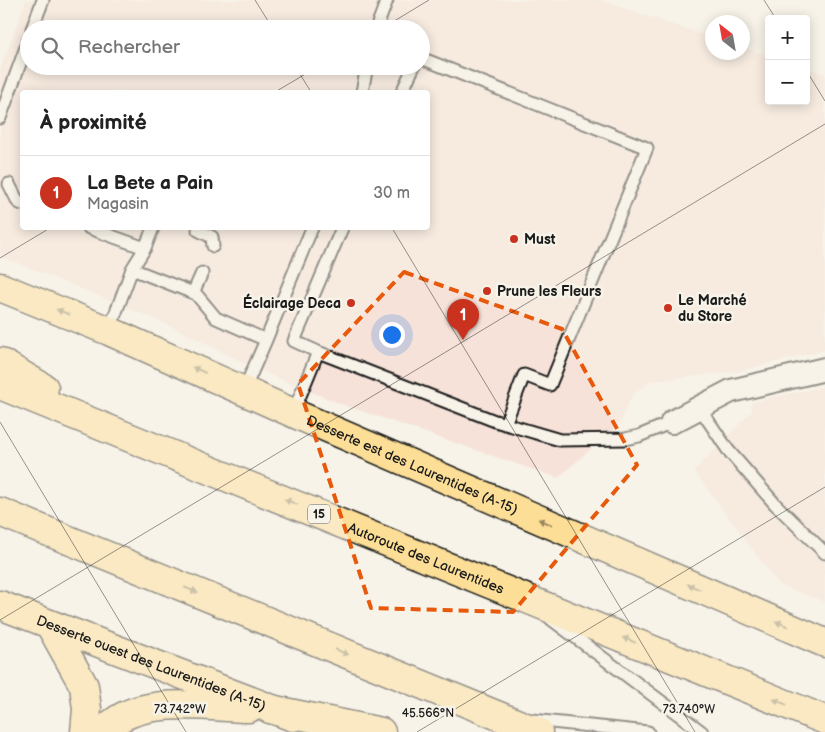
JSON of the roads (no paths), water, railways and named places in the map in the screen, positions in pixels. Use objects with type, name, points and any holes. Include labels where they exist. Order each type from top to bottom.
[{"type":"main road","name":"Desserte est des Laurentides (A-15)","points":[[0,287],[109,331],[293,413],[825,643]]},
{"type":"main road","points":[[0,362],[123,434]]},
{"type":"main road","name":"Autoroute des Laurentides","points":[[0,385],[825,720]]},
{"type":"main road","points":[[0,512],[538,732]]},
{"type":"main road","points":[[0,530],[146,571]]},
{"type":"main road","name":"Desserte ouest des Laurentides (A-15)","points":[[0,605],[331,732]]},
{"type":"main road","points":[[50,625],[84,686],[87,709],[85,732]]},
{"type":"main road","points":[[104,732],[122,715],[149,706],[270,708],[381,732]]},
{"type":"street","points":[[672,422],[719,396],[742,387],[825,368]]},
{"type":"lane","points":[[35,20],[43,0]]},
{"type":"lane","points":[[379,20],[387,0]]},
{"type":"lane","points":[[430,62],[648,148],[550,385],[524,375],[505,424]]},
{"type":"lane","points":[[0,118],[20,64]]},
{"type":"lane","points":[[362,90],[365,75]]},
{"type":"lane","points":[[403,90],[410,75]]},
{"type":"lane","points":[[9,184],[20,203]]},
{"type":"lane","points":[[94,230],[146,248]]},
{"type":"lane","points":[[109,331],[132,269],[146,248],[152,230]]},
{"type":"lane","points":[[198,230],[212,237],[213,246]]},
{"type":"lane","points":[[244,390],[311,230]]},
{"type":"lane","points":[[341,230],[294,341],[505,424],[560,440],[624,439],[672,422]]},
{"type":"lane","points":[[132,269],[199,296],[216,318],[266,340]]},
{"type":"lane","points":[[193,293],[202,273]]},
{"type":"lane","points":[[293,413],[318,352]]},
{"type":"lane","points":[[699,407],[728,450],[775,504],[825,553]]},
{"type":"lane","points":[[515,593],[702,732]]},
{"type":"lane","points":[[500,716],[648,732]]},
{"type":"place","name":"Must","points":[[514,239]]},
{"type":"place","name":"Prune les Fleurs","points":[[487,291]]},
{"type":"place","name":"Éclairage Deca","points":[[351,303]]},
{"type":"place","name":"Le Marché du Store","points":[[668,308]]},
{"type":"place","name":"La Bete a Pain","points":[[463,340]]}]
